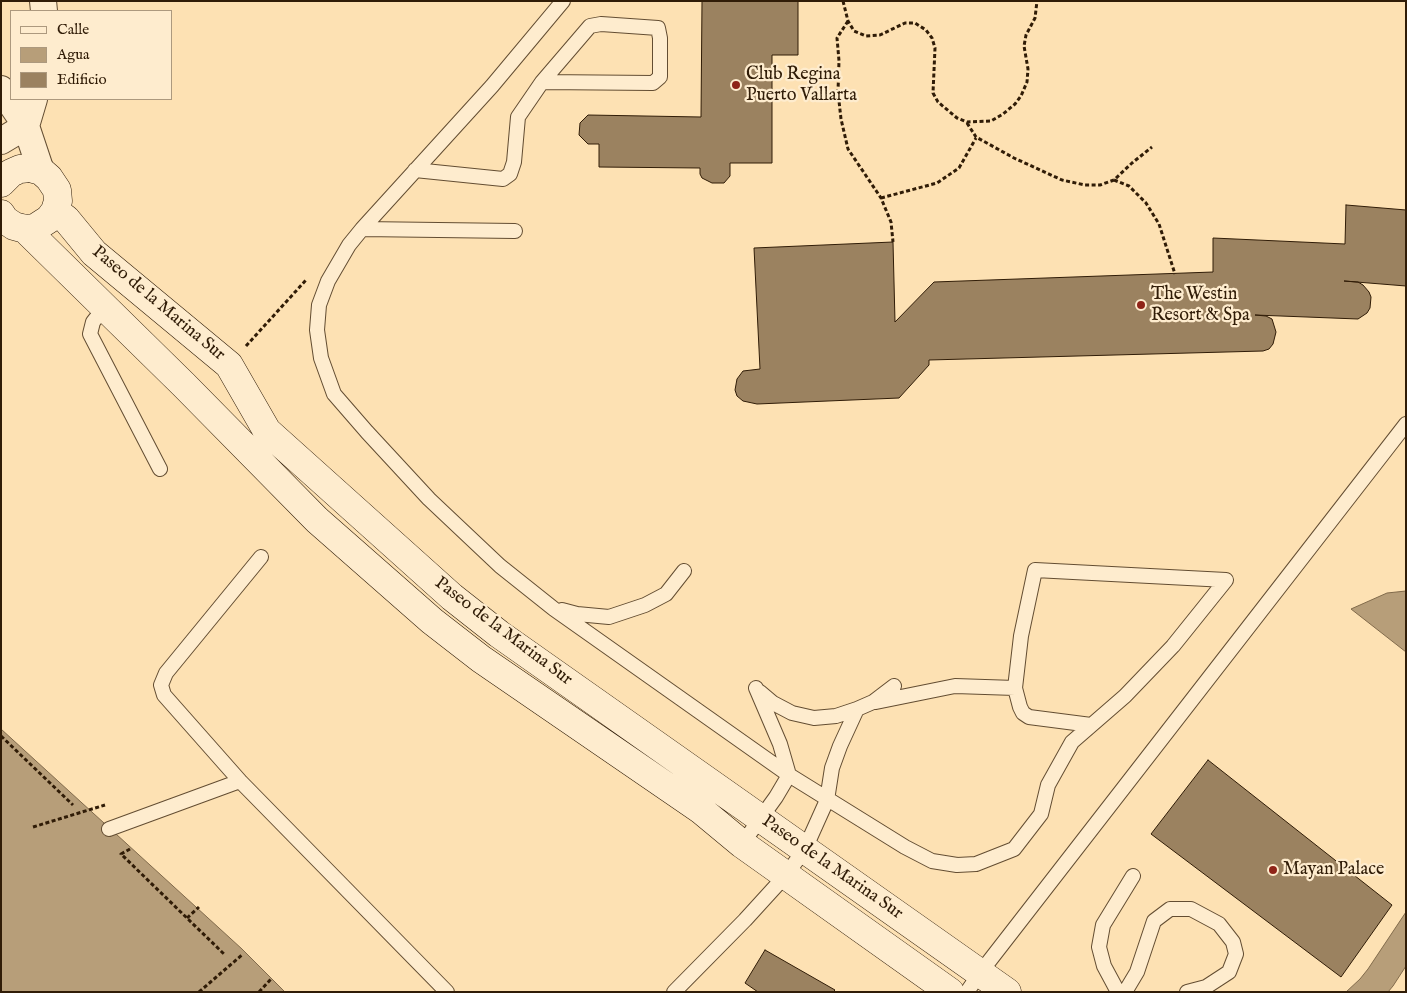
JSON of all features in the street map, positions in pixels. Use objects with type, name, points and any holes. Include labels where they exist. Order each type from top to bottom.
[{"type":"street","points":[[1,89],[26,126],[40,171]]},
{"type":"street","points":[[1,141],[26,126],[34,100]]},
{"type":"street","points":[[2,176],[20,169],[30,168],[40,171],[49,178],[56,190],[58,201],[55,211],[44,224],[35,228],[24,229]]},
{"type":"street","name":"Paseo de la Marina Sur","points":[[55,211],[66,219],[94,252],[229,365],[267,431],[452,597],[499,634],[805,849],[974,982],[1007,992]]},
{"type":"street","name":"Paseo de la Marina Sur","points":[[1,214],[5,220],[14,226],[24,229],[184,385],[317,520],[432,621],[481,659],[701,810],[742,844],[950,992]]},
{"type":"street","points":[[432,621],[452,597]]},
{"type":"street","points":[[481,659],[499,634]]},
{"type":"lane","points":[[562,1],[492,86],[349,244],[328,281],[319,305],[317,330],[321,358],[334,394],[429,499],[500,566],[554,608],[789,775],[905,847],[932,861],[958,865],[976,864],[1014,849],[1040,814],[1048,785],[1072,742],[1125,696],[1173,646],[1226,580],[1034,570],[1021,636],[1015,688],[1023,714],[1029,717],[1091,725]]},
{"type":"lane","points":[[415,170],[503,179],[510,174],[514,162],[518,117],[542,82],[590,26],[601,24],[658,28],[660,38],[660,77],[653,83],[542,82]]},
{"type":"lane","points":[[362,229],[515,231]]},
{"type":"lane","points":[[104,308],[93,322],[90,334],[160,469]]},
{"type":"lane","points":[[974,982],[1406,424]]},
{"type":"lane","points":[[261,557],[166,674],[161,685],[164,695],[240,781],[440,989]]},
{"type":"lane","points":[[554,608],[577,614],[609,618],[645,605],[666,594],[684,571]]},
{"type":"lane","points":[[873,702],[894,686]]},
{"type":"lane","points":[[742,844],[789,775],[780,744],[756,688],[773,703],[792,713],[814,718],[836,716],[873,702],[955,686],[1015,688]]},
{"type":"lane","points":[[674,992],[745,920],[786,875],[805,849],[827,800],[835,761],[857,709]]},
{"type":"lane","points":[[109,829],[240,781]]},
{"type":"lane","points":[[1118,992],[1104,966],[1099,947],[1103,925],[1133,876]]},
{"type":"lane","points":[[1125,992],[1137,972],[1154,921],[1170,909],[1191,909],[1219,924],[1233,942],[1236,954],[1228,972],[1206,987],[1187,992]]},
{"type":"path","points":[[843,1],[848,21],[854,31],[866,36],[880,35],[905,23],[915,23],[926,30],[932,38],[935,48],[933,93],[938,102],[958,118],[967,122],[991,121],[1009,109],[1021,96],[1027,82],[1028,69],[1024,46],[1026,35],[1035,18],[1037,1]]},
{"type":"path","points":[[848,21],[837,38],[839,61],[838,92],[841,119],[848,149],[881,198],[891,222],[893,242]]},
{"type":"path","points":[[967,122],[976,137],[1014,158],[1062,180],[1085,185],[1100,185],[1114,180],[1132,162],[1152,147]]},
{"type":"path","points":[[881,198],[937,183],[959,168],[976,137]]},
{"type":"path","points":[[1114,180],[1129,186],[1146,203],[1162,232],[1175,274]]},
{"type":"path","points":[[229,365],[309,277]]},
{"type":"path","points":[[1,736],[73,805]]},
{"type":"path","points":[[33,827],[105,805]]},
{"type":"path","points":[[130,848],[121,854],[224,954]]},
{"type":"path","points":[[187,918],[200,906]]},
{"type":"path","points":[[199,992],[243,954]]},
{"type":"path","points":[[259,992],[271,979]]},
{"type":"water","points":[[1406,591],[1406,652],[1351,609],[1387,593]]},
{"type":"water","points":[[1,729],[242,949],[285,992],[1,992]]},
{"type":"water","points":[[1406,912],[1406,966],[1393,986],[1388,992],[1346,992],[1368,969]]},
{"type":"building","name":"Club Regina Puerto Vallarta","points":[[702,1],[798,1],[798,55],[772,55],[772,163],[730,163],[730,176],[724,183],[712,183],[702,178],[700,168],[599,167],[599,144],[588,144],[579,135],[580,123],[588,115],[701,117]]},
{"type":"building","name":"The Westin Resort & Spa","points":[[1346,205],[1406,210],[1406,286],[1358,282],[1363,285],[1371,297],[1370,308],[1367,313],[1358,319],[1255,315],[1266,316],[1272,319],[1276,332],[1273,344],[1269,349],[1263,351],[929,360],[929,365],[899,398],[757,404],[743,401],[737,396],[735,390],[737,379],[743,371],[760,369],[754,248],[893,242],[895,322],[934,282],[1213,272],[1213,238],[1345,244]]},
{"type":"building","name":"Mayan Palace","points":[[1208,760],[1392,905],[1341,977],[1151,834]]},
{"type":"building","points":[[765,950],[835,990],[833,992],[758,992],[745,983]]},
{"type":"place","name":"Club Regina Puerto Vallarta","points":[[736,85]]},
{"type":"place","name":"The Westin Resort & Spa","points":[[1141,305]]},
{"type":"place","name":"Mayan Palace","points":[[1273,870]]}]
